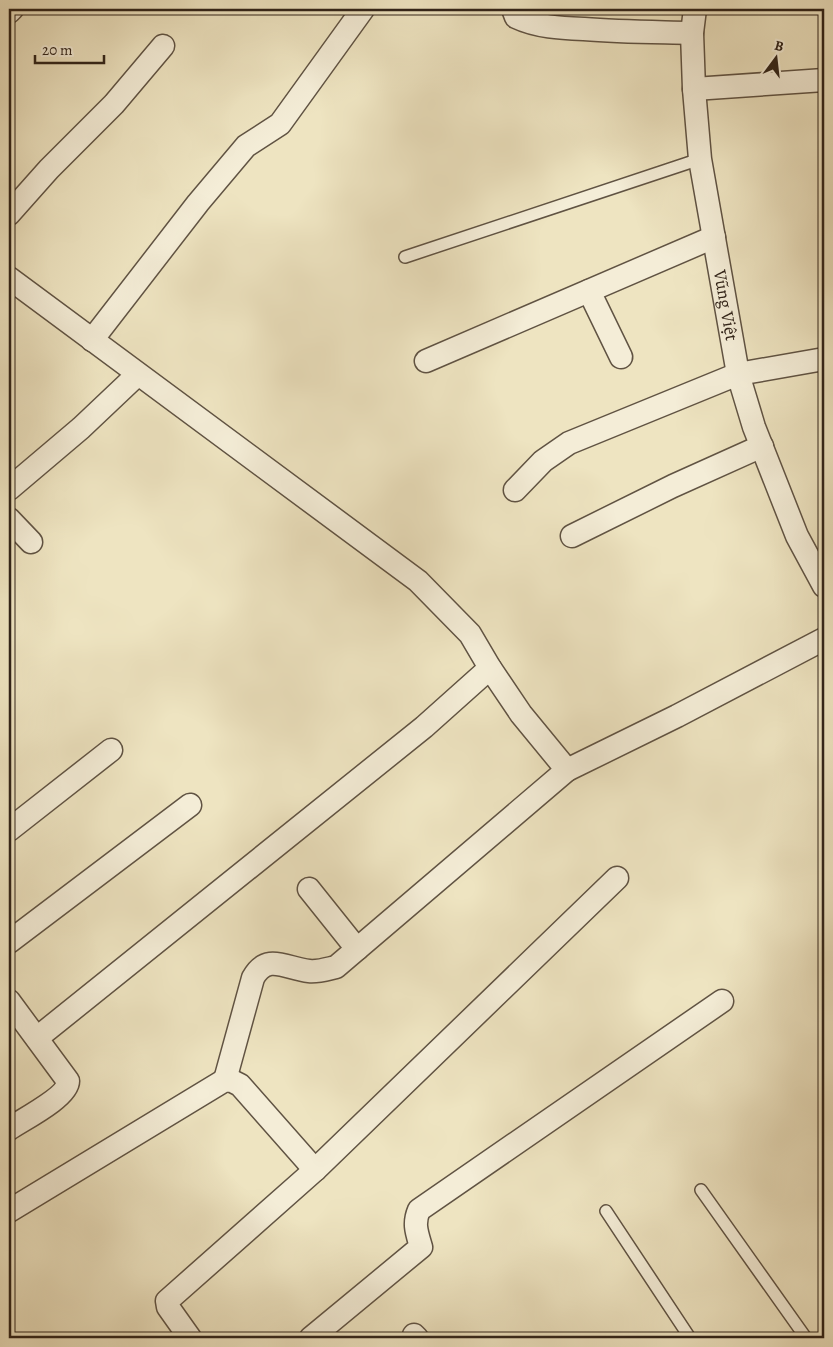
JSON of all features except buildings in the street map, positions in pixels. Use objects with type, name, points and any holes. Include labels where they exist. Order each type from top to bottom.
[{"type":"street","points":[[9,12],[12,9]]},
{"type":"street","points":[[92,340],[198,203],[246,146],[280,124],[362,9]]},
{"type":"street","points":[[513,9],[516,17],[525,22],[550,27],[692,33]]},
{"type":"street","name":"Vũng Việt","points":[[695,9],[692,33],[694,89],[700,160],[738,374],[762,446],[796,536],[824,586]]},
{"type":"street","points":[[9,214],[49,169],[114,104],[163,46]]},
{"type":"street","points":[[694,89],[824,80]]},
{"type":"street","points":[[426,362],[714,237]]},
{"type":"street","points":[[9,278],[137,375],[213,428],[418,581],[470,634],[521,714],[567,770]]},
{"type":"street","points":[[589,291],[621,356]]},
{"type":"street","points":[[515,490],[543,461],[569,443],[738,374],[824,359]]},
{"type":"street","points":[[9,489],[81,428],[137,375]]},
{"type":"street","points":[[572,536],[673,486],[762,446]]},
{"type":"street","points":[[9,519],[31,542]]},
{"type":"street","points":[[225,1080],[253,978],[262,967],[272,963],[309,971],[336,967],[567,770],[677,716],[824,638]]},
{"type":"street","points":[[36,1038],[424,727],[490,668]]},
{"type":"street","points":[[9,830],[111,750]]},
{"type":"street","points":[[9,942],[190,805]]},
{"type":"street","points":[[190,1338],[168,1307],[167,1301],[315,1170],[617,878]]},
{"type":"street","points":[[309,889],[357,949]]},
{"type":"street","points":[[9,1001],[68,1082],[68,1087],[61,1095],[9,1129]]},
{"type":"street","points":[[312,1338],[421,1247],[416,1232],[415,1220],[419,1210],[722,1001]]},
{"type":"street","points":[[9,1211],[225,1080],[240,1085],[315,1170]]},
{"type":"lane","points":[[405,257],[700,160]]},
{"type":"lane","points":[[701,1190],[806,1338]]},
{"type":"lane","points":[[606,1210],[690,1338]]}]
